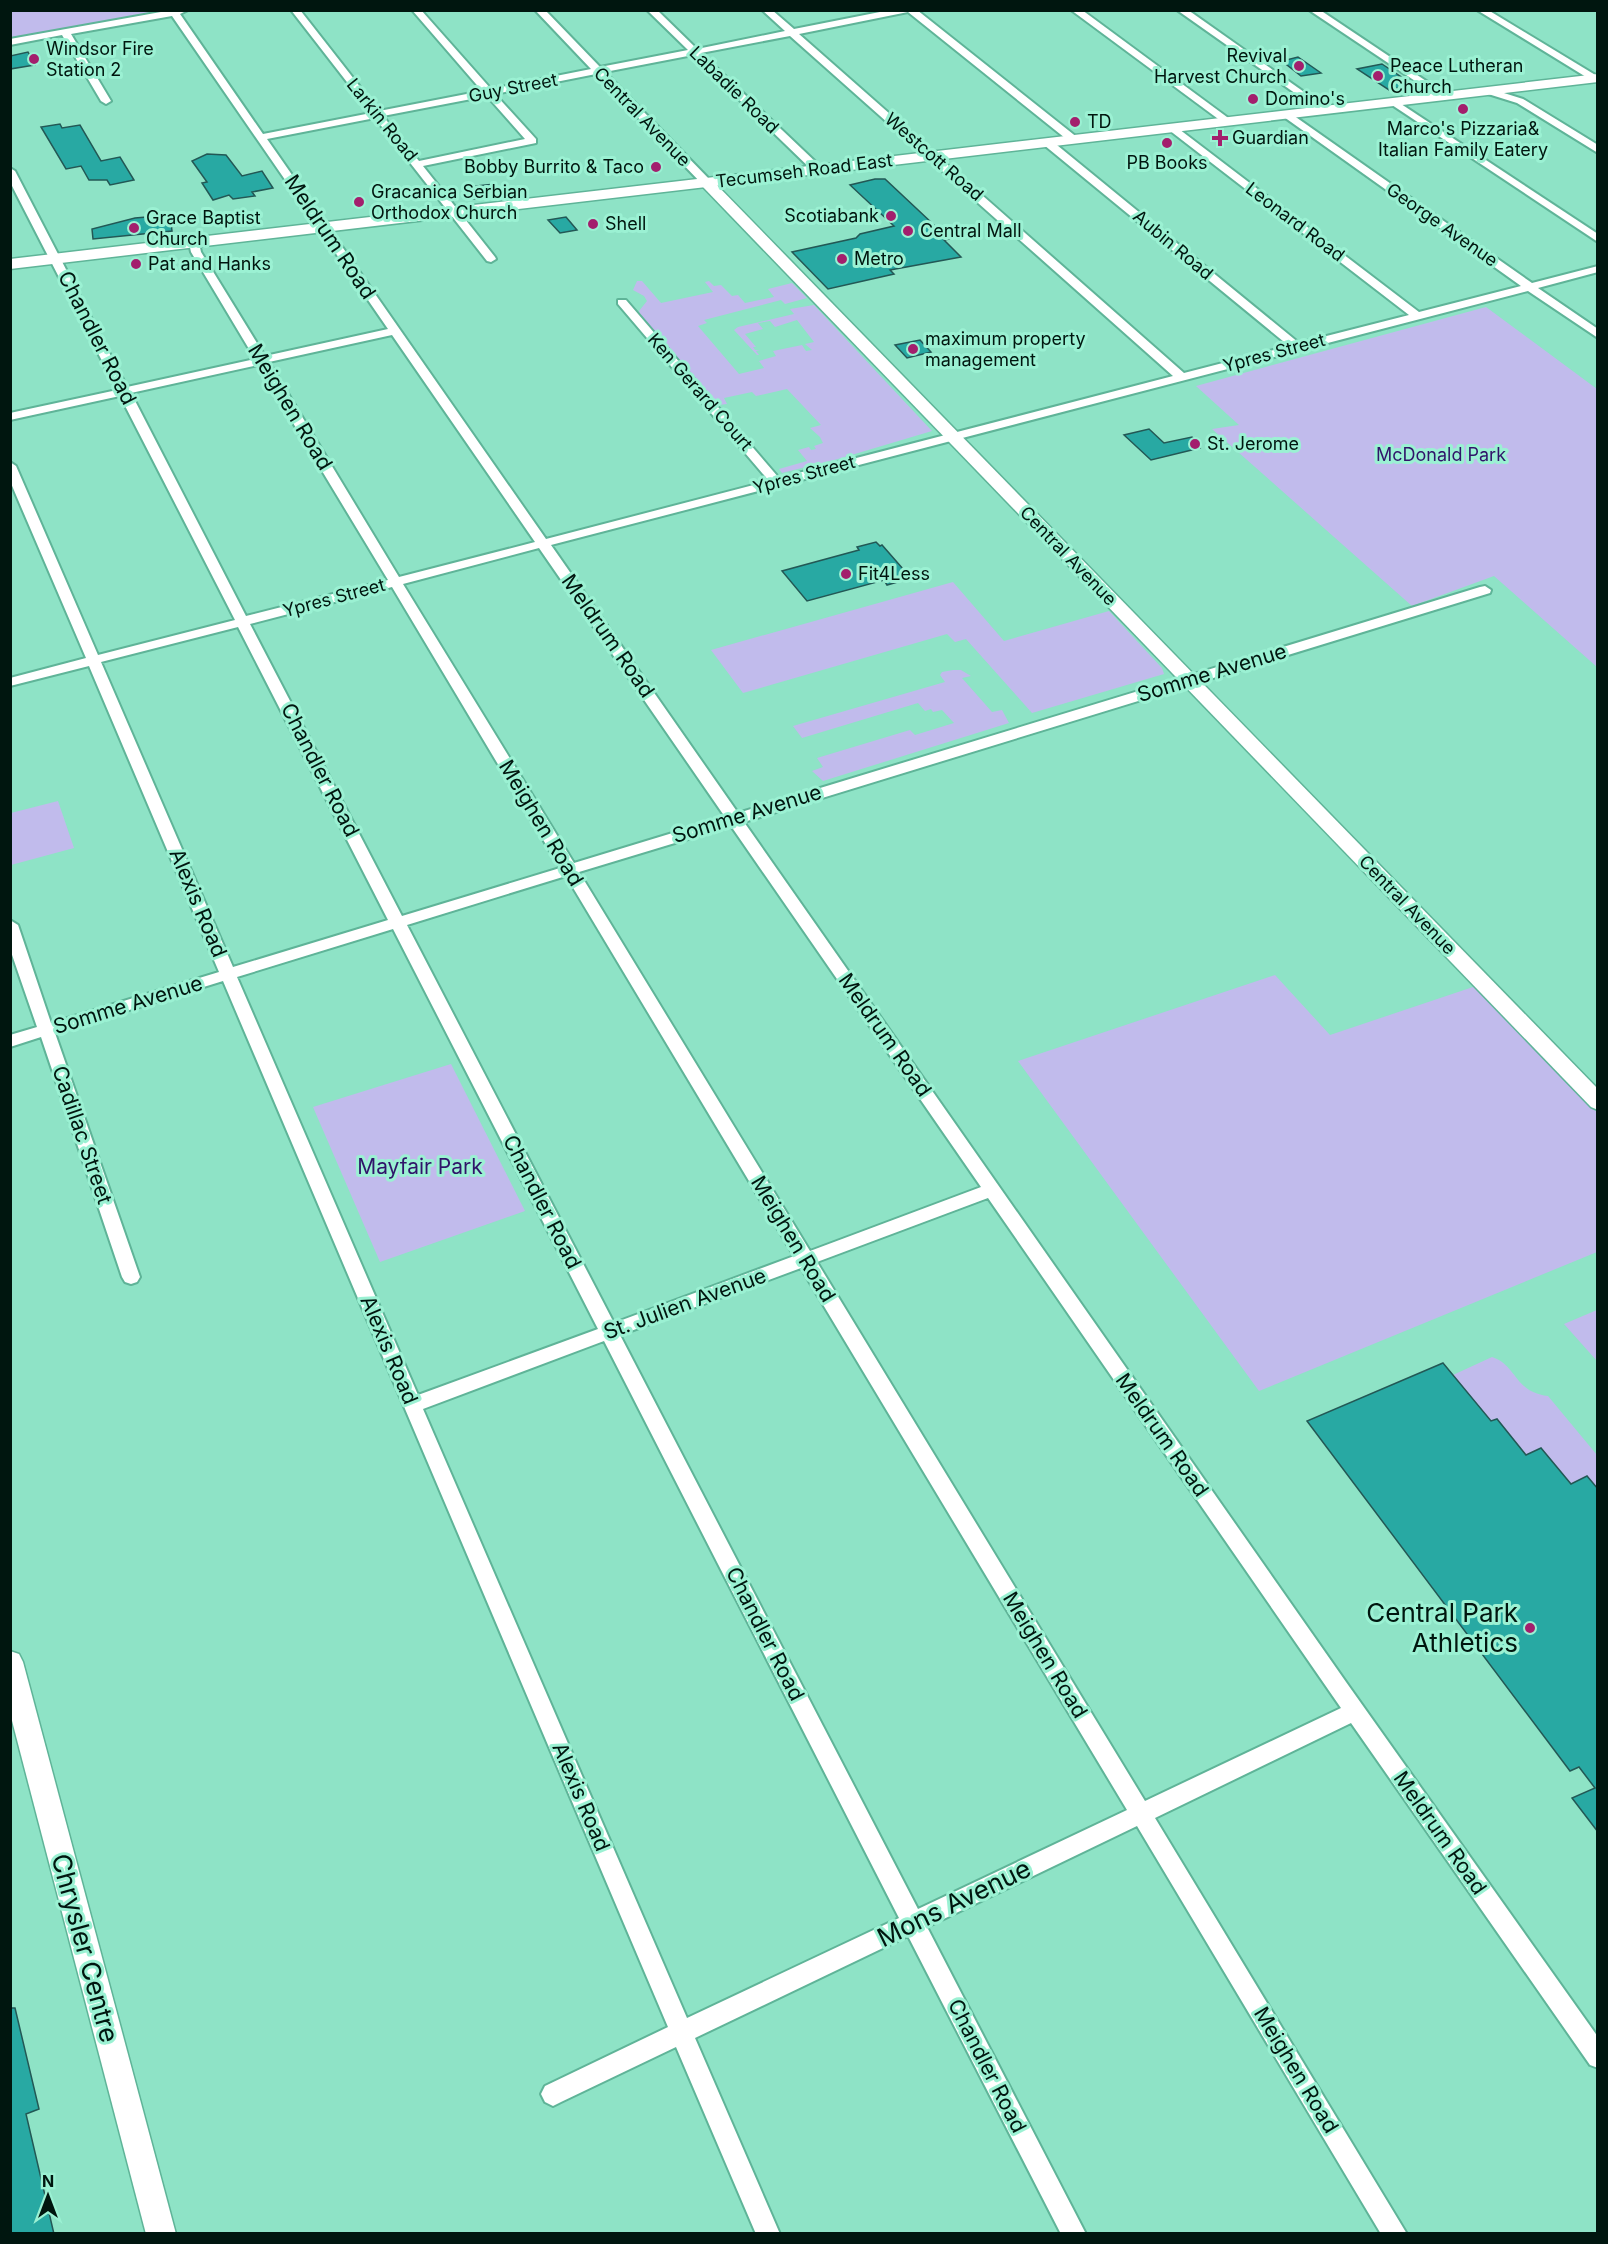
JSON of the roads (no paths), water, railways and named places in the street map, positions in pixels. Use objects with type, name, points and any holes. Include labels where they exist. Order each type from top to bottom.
[{"type":"main road","name":"Tecumseh Road East","points":[[10,264],[1488,91],[1525,96],[1596,78]]},
{"type":"street","points":[[10,42],[186,10]]},
{"type":"street","name":"Larkin Road","points":[[295,10],[491,259]]},
{"type":"street","points":[[416,10],[532,141],[417,164]]},
{"type":"street","name":"Central Avenue","points":[[539,10],[1598,1102]]},
{"type":"street","name":"Labadie Road","points":[[651,10],[818,170]]},
{"type":"street","name":"Westcott Road","points":[[766,10],[934,156],[1181,377]]},
{"type":"street","name":"Guy Street","points":[[262,137],[906,10]]},
{"type":"street","points":[[911,10],[1074,140]]},
{"type":"street","points":[[1075,10],[1228,122]]},
{"type":"street","points":[[1181,10],[1326,111]]},
{"type":"street","points":[[1313,10],[1402,68],[1452,96]]},
{"type":"street","points":[[1326,10],[1413,66],[1452,96]]},
{"type":"street","points":[[1481,10],[1596,78]]},
{"type":"street","name":"Meldrum Road","points":[[174,13],[1354,1712],[1598,2057]]},
{"type":"street","points":[[65,32],[106,100]]},
{"type":"street","points":[[1402,68],[1413,66]]},
{"type":"street","points":[[1525,96],[1598,142]]},
{"type":"street","points":[[1525,96],[1598,150]]},
{"type":"street","points":[[1395,103],[1598,239]]},
{"type":"street","name":"George Avenue","points":[[1287,115],[1598,335]]},
{"type":"street","name":"Leonard Road","points":[[1172,128],[1417,316]]},
{"type":"street","name":"Aubin Road","points":[[1048,143],[1297,348]]},
{"type":"street","name":"Chandler Road","points":[[10,171],[1074,2234]]},
{"type":"street","name":"Meighen Road","points":[[194,243],[196,252],[261,360],[1395,2234]]},
{"type":"street","name":"Ypres Street","points":[[10,682],[1598,268]]},
{"type":"street","name":"Ken Gerard Court","points":[[622,302],[777,483]]},
{"type":"street","points":[[10,417],[394,331]]},
{"type":"street","name":"Alexis Road","points":[[10,466],[768,2234]]},
{"type":"street","name":"Somme Avenue","points":[[10,1041],[1485,590]]},
{"type":"street","name":"Cadillac Street","points":[[10,925],[131,1277]]},
{"type":"street","name":"St. Julien Avenue","points":[[412,1405],[992,1190]]},
{"type":"street","name":"Chrysler Centre","points":[[10,1662],[160,2234]]},
{"type":"street","name":"Mons Avenue","points":[[553,2094],[1354,1712]]},
{"type":"place","name":"Windsor Fire Station 2","points":[[34,59]]},
{"type":"place","name":"Revival Harvest Church","points":[[1299,66]]},
{"type":"place","name":"Peace Lutheran Church","points":[[1378,76]]},
{"type":"place","name":"Domino's","points":[[1253,99]]},
{"type":"place","name":"Marco's Pizzaria& Italian Family Eatery","points":[[1463,109]]},
{"type":"place","name":"TD","points":[[1075,122]]},
{"type":"place","name":"Guardian","points":[[1220,138]]},
{"type":"place","name":"PB Books","points":[[1167,143]]},
{"type":"place","name":"Bobby Burrito & Taco","points":[[656,167]]},
{"type":"place","name":"Gracanica Serbian Orthodox Church","points":[[359,202]]},
{"type":"place","name":"Scotiabank","points":[[891,216]]},
{"type":"place","name":"Shell","points":[[593,224]]},
{"type":"place","name":"Grace Baptist Church","points":[[134,228]]},
{"type":"place","name":"Central Mall","points":[[908,231]]},
{"type":"place","name":"Metro","points":[[842,259]]},
{"type":"place","name":"Pat and Hanks","points":[[136,264]]},
{"type":"place","name":"maximum property management","points":[[913,349]]},
{"type":"place","name":"St. Jerome","points":[[1195,444]]},
{"type":"place","name":"Fit4Less","points":[[846,574]]},
{"type":"place","name":"Central Park Athletics","points":[[1530,1628]]},
{"type":"park label","name":"McDonald Park","points":[[1441,455]]},
{"type":"park label","name":"Mayfair Park","points":[[420,1167]]}]
